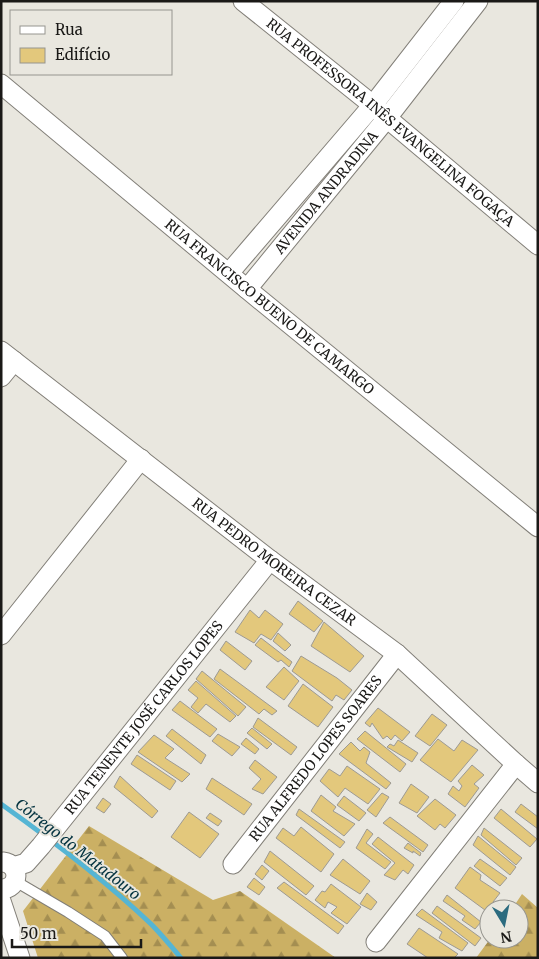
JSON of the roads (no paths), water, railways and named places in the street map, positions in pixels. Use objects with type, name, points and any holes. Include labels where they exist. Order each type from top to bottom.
[{"type":"street","name":"RUA PROFESSORA INÊS EVANGELINA FOGAÇA","points":[[243,1],[373,105],[538,245]]},
{"type":"street","name":"AVENIDA ANDRADINA","points":[[229,273],[373,105],[454,1]]},
{"type":"street","name":"AVENIDA ANDRADINA","points":[[247,289],[387,118],[478,1]]},
{"type":"street","name":"RUA FRANCISCO BUENO DE CAMARGO","points":[[1,84],[247,289],[538,527]]},
{"type":"street","points":[[1,377],[8,356]]},
{"type":"street","name":"RUA PEDRO MOREIRA CEZAR","points":[[8,356],[270,560],[397,654],[538,783]]},
{"type":"street","points":[[1,635],[141,459]]},
{"type":"street","name":"RUA TENENTE JOSÉ CARLOS LOPES","points":[[8,875],[26,863],[41,846],[270,560]]},
{"type":"street","name":"RUA ALFREDO LOPES SOARES","points":[[233,864],[397,654]]},
{"type":"street","points":[[376,942],[516,764]]},
{"type":"street","points":[[1,901],[20,958]]},
{"type":"lane","points":[[8,875],[105,936],[122,958]]},
{"type":"waterway","name":"Córrego do Matadouro","points":[[1,804],[97,876],[151,924],[181,958]]}]
